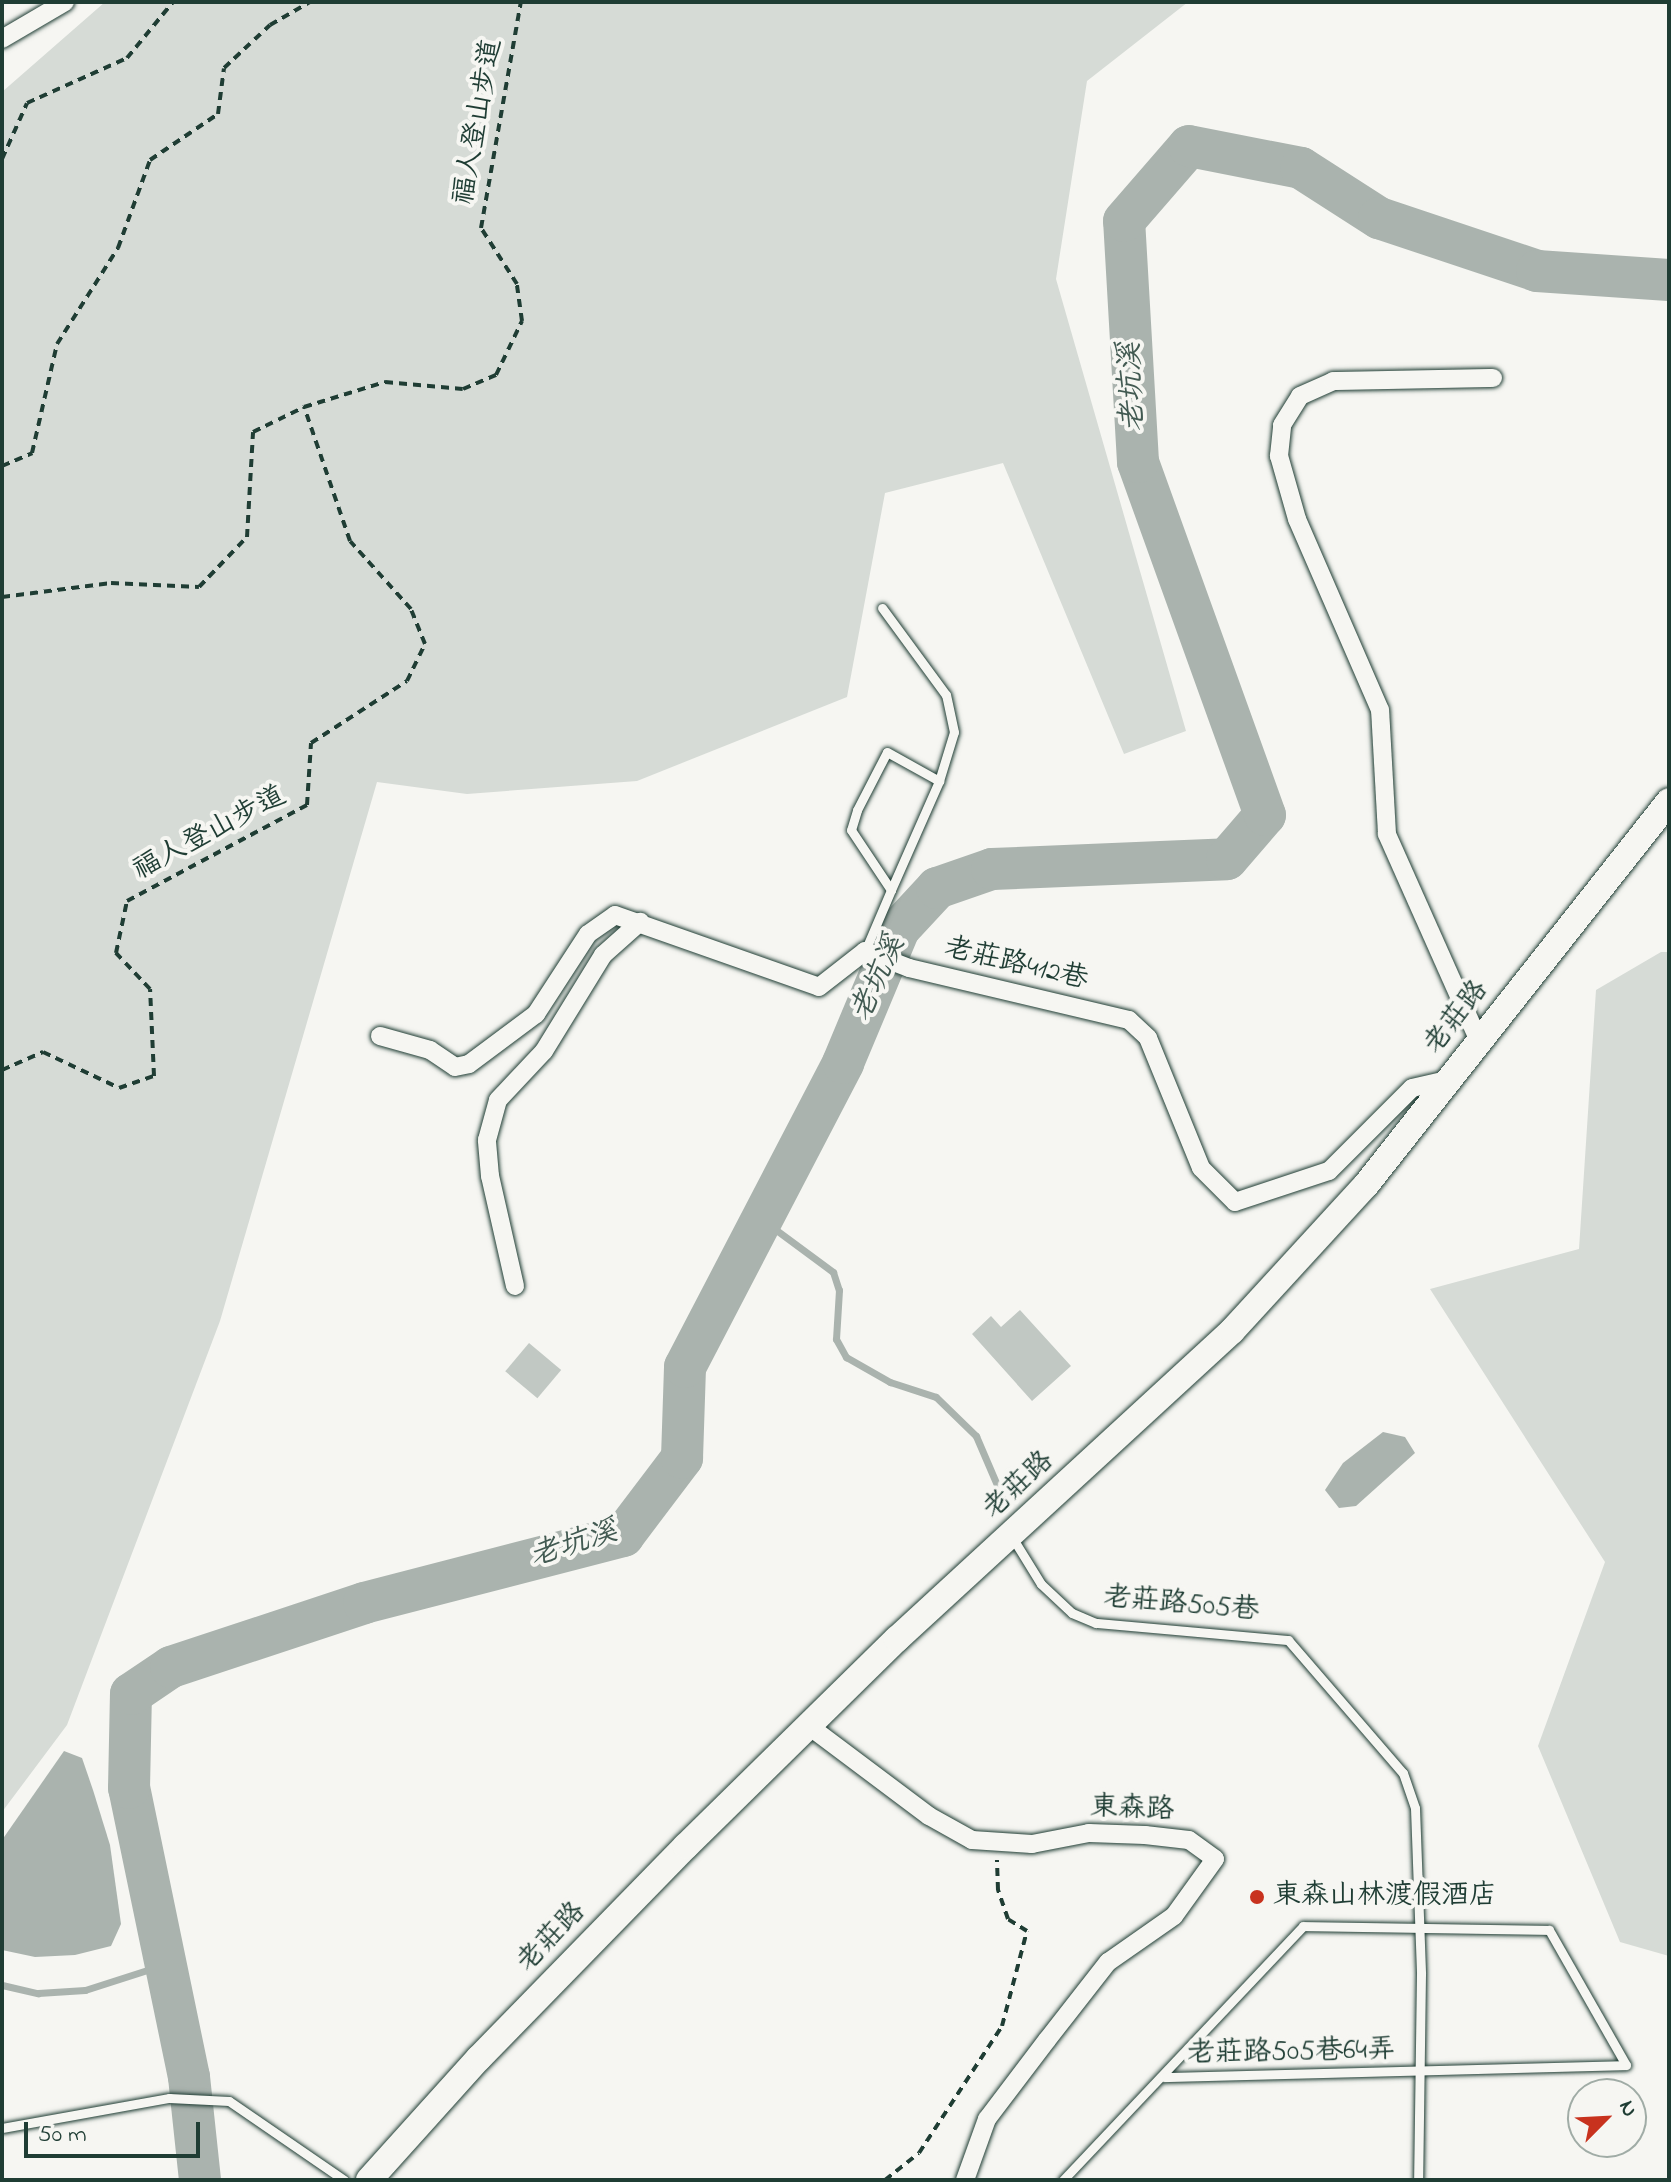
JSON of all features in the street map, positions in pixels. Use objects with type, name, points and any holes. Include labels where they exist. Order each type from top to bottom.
[{"type":"street","points":[[2,39],[65,2]]},
{"type":"street","points":[[1479,1041],[1387,834],[1380,710],[1297,519],[1279,456],[1282,425],[1300,396],[1333,381],[1493,378]]},
{"type":"street","name":"老莊路","points":[[369,2180],[490,2047],[809,1726],[1232,1331],[1366,1185],[1669,801]]},
{"type":"street","points":[[380,1036],[430,1050],[455,1067],[469,1064],[536,1014],[580,945],[604,920],[615,915],[819,987],[865,951]]},
{"type":"street","points":[[515,1286],[490,1176],[487,1140],[498,1100],[544,1051],[603,955],[640,922]]},
{"type":"street","name":"老莊路412巷","points":[[865,951],[909,968],[1129,1020],[1148,1038],[1201,1168],[1235,1202],[1329,1171],[1412,1088],[1448,1080]]},
{"type":"street","name":"東森路","points":[[809,1726],[929,1816],[972,1840],[1032,1844],[1089,1833],[1145,1835],[1189,1840],[1215,1859],[1174,1916],[1108,1962],[1047,2040],[987,2119],[965,2180]]},
{"type":"lane","points":[[865,951],[939,781],[954,732],[946,695],[882,608]]},
{"type":"lane","points":[[891,890],[851,830],[857,810],[887,752],[939,781]]},
{"type":"lane","name":"老莊路505巷","points":[[1012,1537],[1041,1584],[1072,1613],[1096,1623],[1288,1640],[1403,1773],[1415,1808],[1419,1931],[1418,2180]]},
{"type":"lane","points":[[1063,2180],[1164,2077],[1303,1926],[1419,1931]]},
{"type":"lane","name":"老莊路505巷64弄","points":[[1164,2077],[1420,2073],[1626,2065],[1549,1930],[1419,1931]]},
{"type":"lane","points":[[2,2128],[169,2098],[229,2101],[344,2180]]},
{"type":"path","points":[[2,159],[27,103],[127,58],[173,2]]},
{"type":"path","points":[[2,466],[32,453],[57,344],[118,248],[150,160],[218,114],[224,68],[270,25],[310,2]]},
{"type":"path","name":"福人登山步道","points":[[2,1070],[43,1052],[119,1088],[154,1076],[150,989],[116,953],[127,901],[307,805],[311,743],[407,681],[425,644],[411,609],[350,541],[304,407],[385,382],[463,389],[496,375],[522,321],[517,284],[481,228],[521,2]]},
{"type":"path","points":[[2,597],[111,583],[199,587],[247,537],[253,432],[304,407]]},
{"type":"path","points":[[885,2180],[919,2153],[1002,2026],[1027,1931],[1008,1919],[998,1890],[997,1842]]},
{"type":"shaded area","points":[[105,2],[1188,2],[1087,81],[1056,279],[1186,731],[1124,754],[1003,463],[885,493],[847,697],[637,781],[467,794],[377,782],[220,1321],[67,1725],[2,1812],[2,92]]},
{"type":"shaded area","points":[[1661,952],[1669,952],[1669,1956],[1620,1942],[1538,1746],[1605,1562],[1430,1289],[1579,1249],[1596,990]]},
{"type":"shaded area","points":[[1383,1432],[1405,1437],[1415,1453],[1356,1506],[1339,1508],[1325,1490],[1343,1463]]},
{"type":"shaded area","points":[[64,1751],[82,1758],[93,1790],[110,1845],[121,1924],[111,1946],[75,1955],[35,1957],[2,1950],[2,1840]]},
{"type":"building","points":[[1020,1310],[1071,1366],[1032,1401],[972,1334],[991,1316],[1001,1327]]},
{"type":"building","points":[[529,1343],[561,1370],[537,1398],[505,1371]]},
{"type":"waterway","name":"老坑溪","points":[[200,2180],[189,2077],[129,1788],[131,1694],[171,1667],[364,1603],[623,1536],[682,1458],[685,1367],[843,1063],[899,929],[937,888],[992,869],[1227,859],[1265,815],[1138,462],[1124,221],[1189,146],[1301,168],[1379,218],[1537,271],[1669,280]]},
{"type":"waterway","points":[[760,1218],[833,1272],[839,1290],[836,1339],[846,1357],[890,1382],[936,1397],[976,1436],[1003,1499]]},
{"type":"waterway","points":[[2,1985],[38,1993],[85,1990],[166,1964]]},
{"type":"place","name":"東森山林渡假酒店","points":[[1257,1897]]}]
